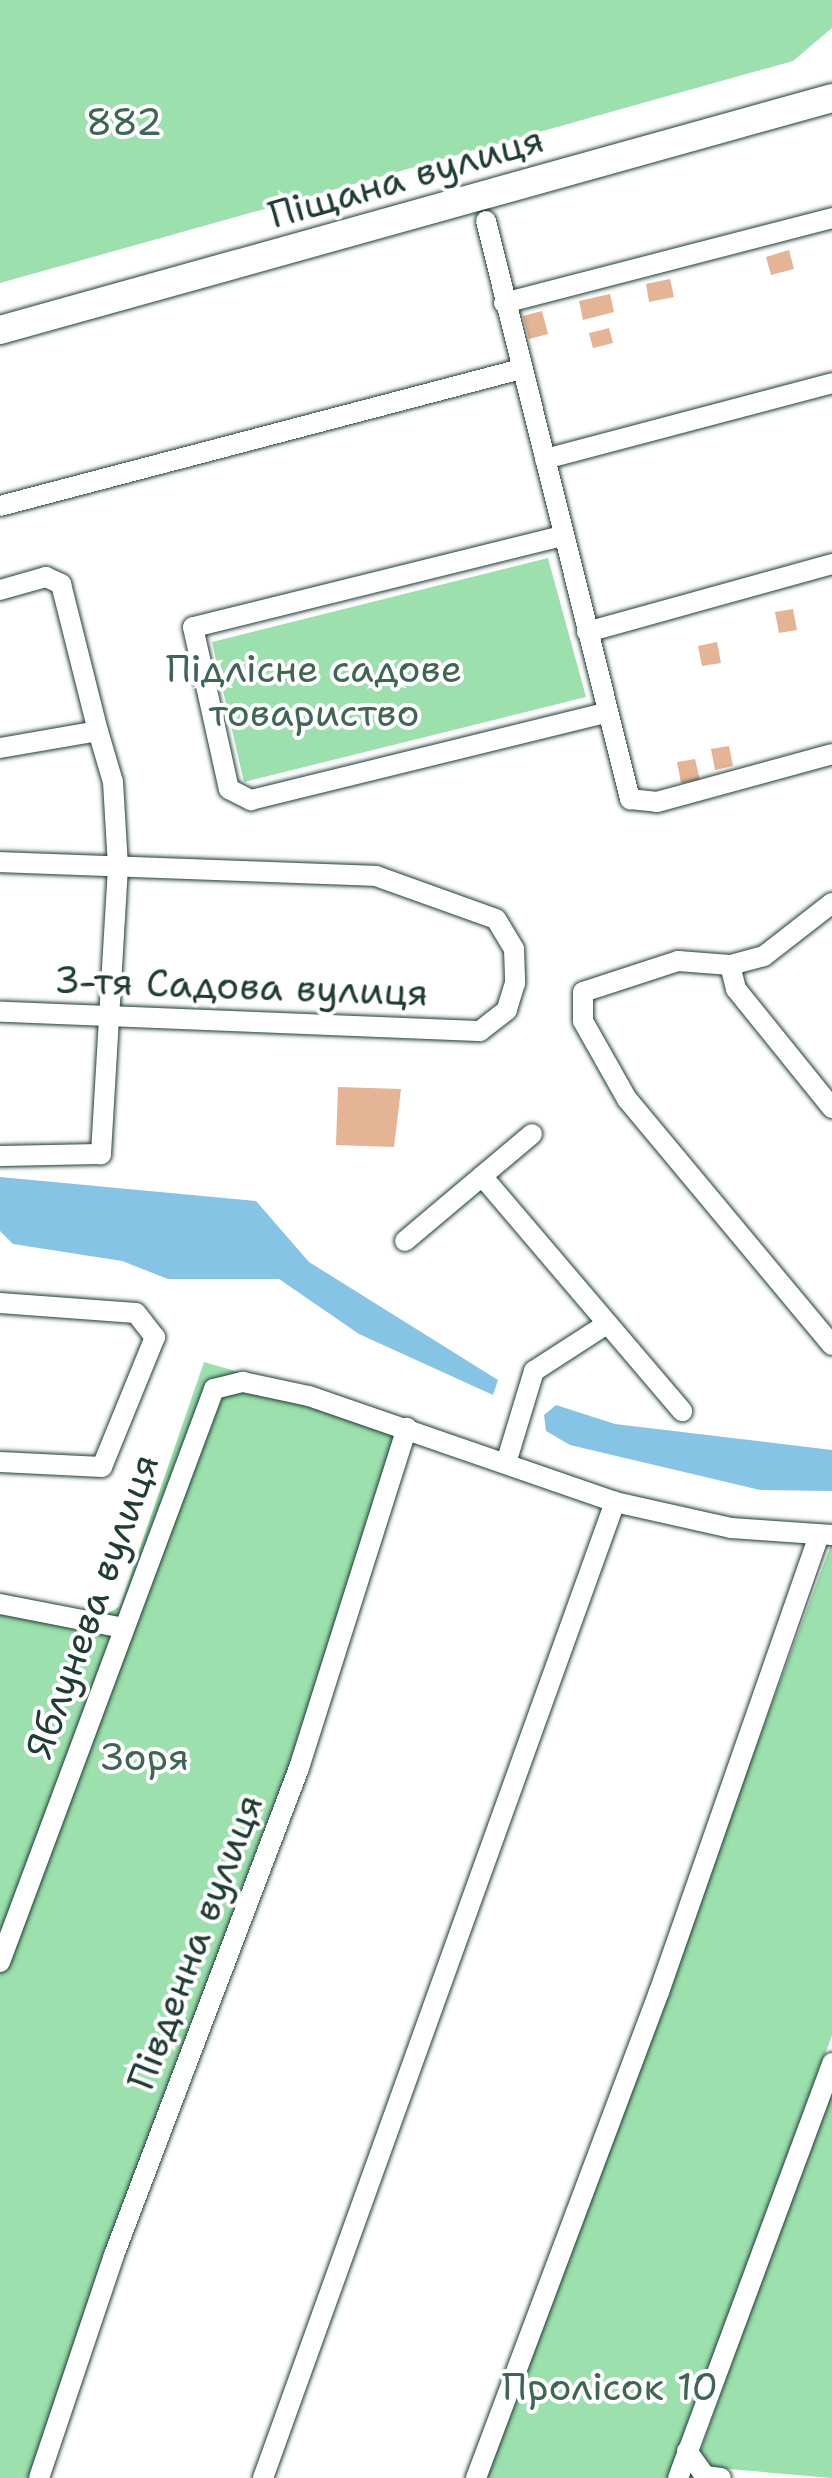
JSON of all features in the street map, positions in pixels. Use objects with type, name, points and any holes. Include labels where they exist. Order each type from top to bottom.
[{"type":"street","name":"Піщана вулиця","points":[[0,330],[832,98]]},
{"type":"street","points":[[504,303],[832,218]]},
{"type":"street","points":[[486,222],[606,713],[633,804],[832,754]]},
{"type":"street","points":[[0,506],[522,369]]},
{"type":"street","points":[[545,459],[832,383]]},
{"type":"street","points":[[562,536],[193,626],[229,789],[250,800],[606,713]]},
{"type":"street","points":[[587,632],[832,564]]},
{"type":"street","points":[[0,590],[46,577],[62,584],[113,782],[118,866],[114,1016],[101,1154],[0,1156]]},
{"type":"street","points":[[0,748],[98,731]]},
{"type":"street","points":[[0,862],[118,866]]},
{"type":"street","name":"3-тя Садова вулиця","points":[[0,1012],[480,1031],[507,1010],[514,983],[514,949],[496,919],[376,876],[118,866]]},
{"type":"street","points":[[830,910],[764,956],[730,965],[678,961],[583,992],[583,1021],[627,1099],[832,1345]]},
{"type":"street","points":[[730,965],[736,989],[832,1108]]},
{"type":"street","points":[[404,1241],[532,1134]]},
{"type":"street","points":[[482,1176],[682,1411]]},
{"type":"street","points":[[0,1303],[136,1313],[150,1323],[152,1352],[102,1467],[0,1462]]},
{"type":"street","points":[[506,1463],[534,1371],[605,1325]]},
{"type":"street","name":"Яблунева вулиця","points":[[0,1962],[214,1390],[243,1382],[308,1396],[407,1428]]},
{"type":"street","points":[[407,1428],[615,1502],[731,1528],[826,1535],[660,1992],[476,2478]]},
{"type":"street","name":"Південна вулиця","points":[[40,2478],[114,2255],[299,1768],[407,1428]]},
{"type":"street","points":[[263,2478],[615,1502]]},
{"type":"street","points":[[0,1604],[122,1628]]},
{"type":"street","points":[[678,2478],[832,2063]]},
{"type":"street","points":[[687,2451],[705,2476],[721,2478]]},
{"type":"green space","name":"882","points":[[0,0],[832,0],[832,28],[793,61],[0,283]]},
{"type":"green space","name":"Підлісне садове товариство","points":[[548,558],[586,697],[244,782],[212,642]]},
{"type":"green space","name":"Зоря","points":[[204,1362],[416,1423],[43,2478],[0,2478],[0,1598],[101,1618],[120,1606]]},
{"type":"green space","name":"Пролісок 10","points":[[832,1542],[832,2035],[673,2478],[485,2478]]},
{"type":"green space","name":"Пролісок 10","points":[[832,2083],[832,2478],[706,2467],[698,2457]]},
{"type":"water","points":[[0,1177],[256,1201],[309,1262],[498,1380],[493,1395],[359,1334],[279,1279],[168,1279],[122,1261],[13,1244],[0,1231]]},
{"type":"water","points":[[556,1405],[615,1424],[832,1450],[832,1491],[760,1490],[570,1445],[546,1431],[544,1415]]},
{"type":"building","points":[[789,250],[794,269],[771,275],[766,257]]},
{"type":"building","points":[[670,279],[674,297],[649,302],[646,284]]},
{"type":"building","points":[[610,294],[614,312],[583,320],[579,301]]},
{"type":"building","points":[[542,311],[548,334],[529,339],[523,316]]},
{"type":"building","points":[[609,328],[613,343],[593,348],[589,333]]},
{"type":"building","points":[[793,609],[797,630],[779,633],[775,612]]},
{"type":"building","points":[[717,642],[721,663],[702,666],[698,646]]},
{"type":"building","points":[[729,746],[733,766],[715,770],[711,749]]},
{"type":"building","points":[[695,759],[700,780],[681,783],[677,762]]},
{"type":"building","points":[[338,1087],[401,1089],[394,1147],[336,1145]]}]
